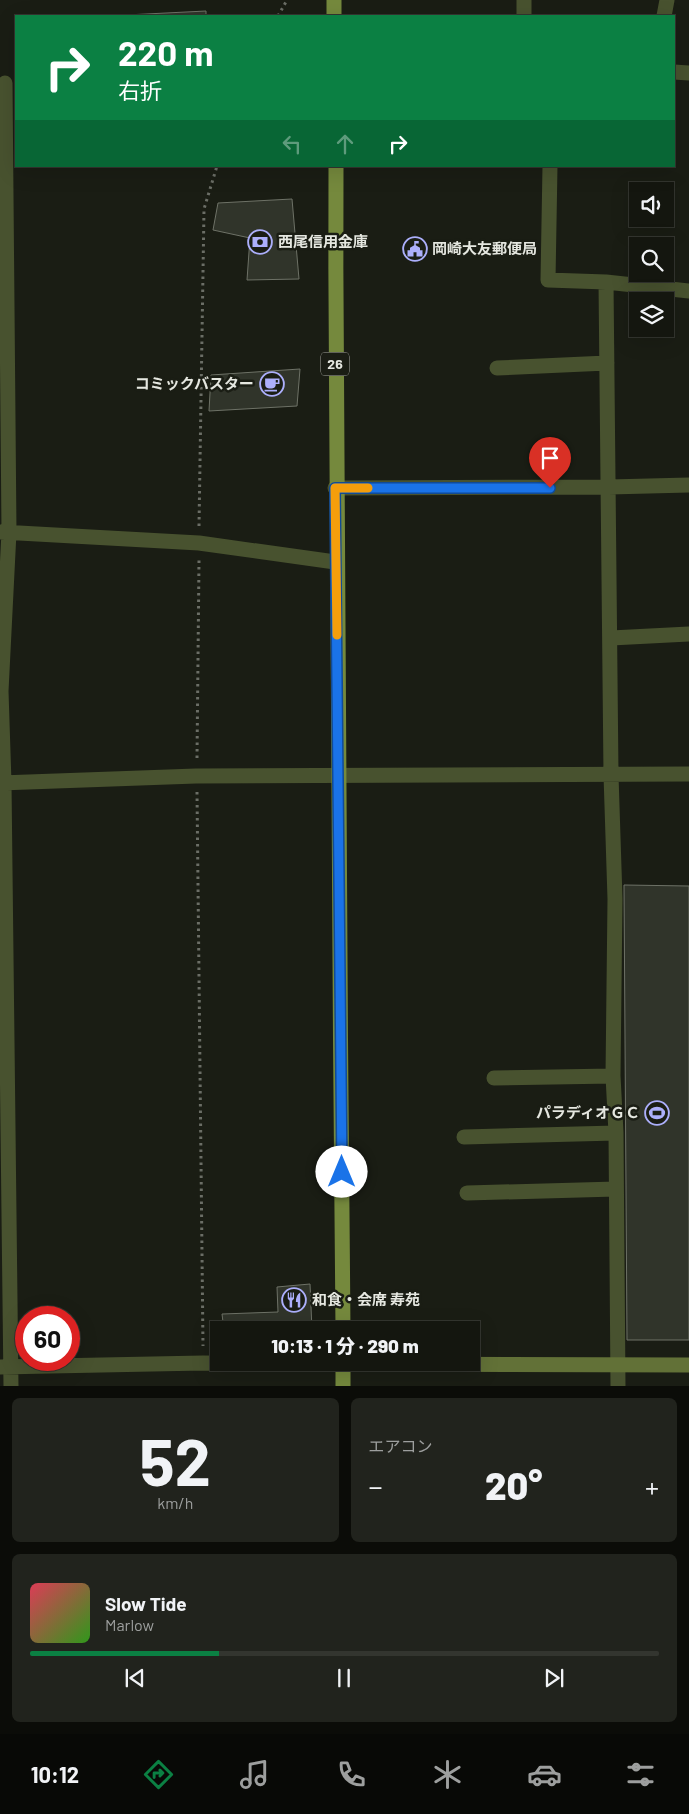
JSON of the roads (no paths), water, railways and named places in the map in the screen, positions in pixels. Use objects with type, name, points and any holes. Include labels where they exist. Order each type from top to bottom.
[{"type":"main road","points":[[334,0],[334,15]]},
{"type":"main road","name":"26","points":[[336,167],[335,562],[339,777],[343,1321]]},
{"type":"main road","points":[[343,1371],[343,1386]]},
{"type":"street","points":[[524,0],[524,15]]},
{"type":"street","points":[[664,15],[667,0]]},
{"type":"street","points":[[675,72],[689,72]]},
{"type":"street","points":[[7,83],[3,284],[4,532],[1,691],[5,1367],[11,1386]]},
{"type":"street","points":[[550,167],[548,280],[606,282],[689,291]]},
{"type":"street","points":[[606,282],[611,775],[615,899],[613,1076],[616,1133],[618,1386]]},
{"type":"street","points":[[497,368],[607,364]]},
{"type":"street","points":[[335,488],[689,485]]},
{"type":"street","points":[[4,532],[199,543],[335,562]]},
{"type":"street","points":[[611,638],[689,634]]},
{"type":"street","points":[[2,784],[196,776],[339,777],[689,774]]},
{"type":"street","points":[[494,1078],[613,1076]]},
{"type":"street","points":[[464,1137],[616,1133]]},
{"type":"street","points":[[467,1193],[616,1189]]},
{"type":"street","points":[[5,1367],[210,1363]]},
{"type":"street","points":[[480,1364],[689,1365]]},
{"type":"place","name":"西尾信用金庫","points":[[260,242]]},
{"type":"place","name":"岡崎大友郵便局","points":[[415,249]]},
{"type":"place","name":"コミックバスター","points":[[272,384]]},
{"type":"place","name":"パラディオＧＣ","points":[[657,1113]]},
{"type":"place","name":"和食・会席 寿苑","points":[[294,1300]]}]
